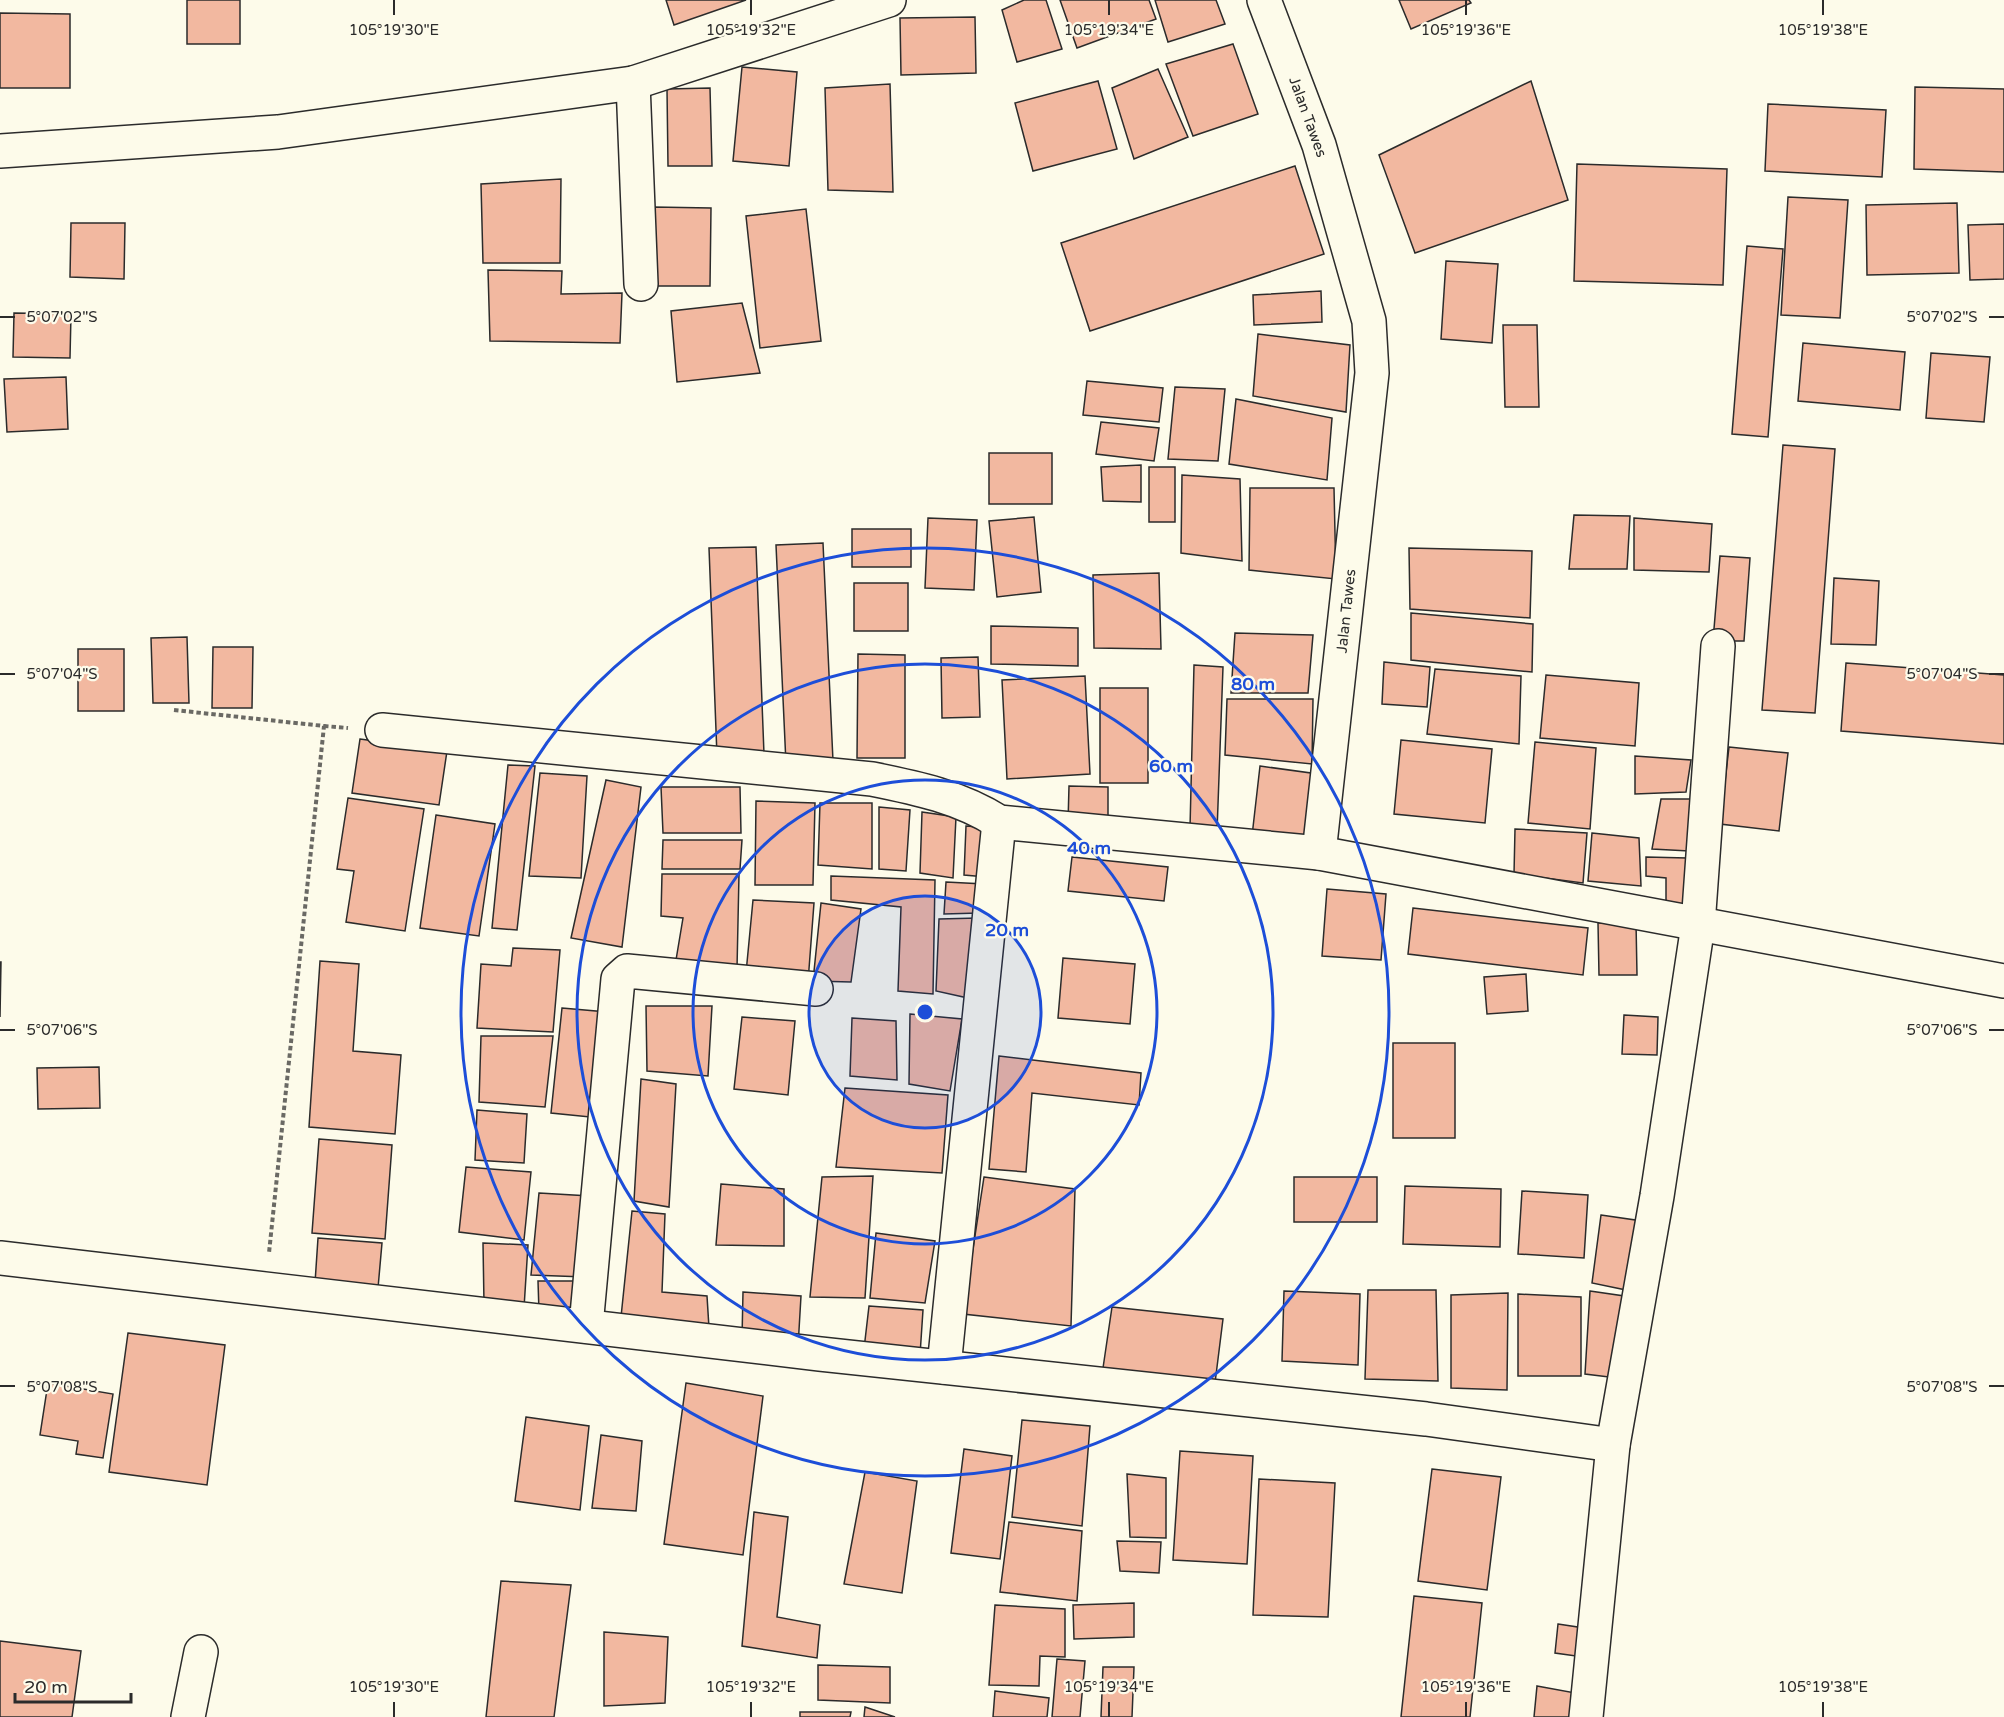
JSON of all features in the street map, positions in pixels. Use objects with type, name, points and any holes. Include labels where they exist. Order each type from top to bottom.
[{"type":"street","points":[[0,152],[278,132],[633,83],[889,0]]},
{"type":"street","name":"Jalan Tawes","points":[[1264,0],[1319,145],[1369,321],[1371,374],[1319,853]]},
{"type":"street","points":[[633,83],[641,284]]},
{"type":"street","points":[[1586,1717],[1613,1445],[1657,1196],[1698,925],[1718,646]]},
{"type":"street","points":[[382,730],[872,779],[924,789],[976,807],[999,822],[1319,853],[2004,981]]},
{"type":"street","points":[[944,1366],[999,822]]},
{"type":"street","points":[[586,1326],[618,979],[627,971],[816,989]]},
{"type":"street","points":[[0,1258],[586,1326],[1426,1419],[1613,1445]]},
{"type":"street","points":[[188,1717],[201,1652]]},
{"type":"path","points":[[174,710],[324,726],[265,1287]]},
{"type":"building","points":[[187,0],[240,0],[240,44],[187,44]]},
{"type":"building","points":[[666,0],[746,0],[674,25]]},
{"type":"building","points":[[1024,0],[1046,0],[1062,49],[1017,62],[1002,10]]},
{"type":"building","points":[[1060,0],[1149,0],[1156,19],[1077,48]]},
{"type":"building","points":[[1155,0],[1216,0],[1225,24],[1168,42]]},
{"type":"building","points":[[1399,0],[1469,0],[1471,3],[1411,29]]},
{"type":"building","points":[[0,13],[70,14],[70,88],[0,88]]},
{"type":"building","points":[[975,17],[976,73],[901,75],[900,18]]},
{"type":"building","points":[[1233,44],[1258,114],[1193,136],[1166,64]]},
{"type":"building","points":[[742,67],[797,72],[789,166],[733,161]]},
{"type":"building","points":[[1158,69],[1188,137],[1134,159],[1112,88]]},
{"type":"building","points":[[1098,81],[1117,149],[1033,171],[1015,103]]},
{"type":"building","points":[[1531,81],[1568,200],[1415,253],[1379,155]]},
{"type":"building","points":[[890,84],[893,192],[828,190],[825,88]]},
{"type":"building","points":[[1915,87],[2004,89],[2004,172],[1914,169]]},
{"type":"building","points":[[710,88],[712,166],[668,166],[667,89]]},
{"type":"building","points":[[1768,104],[1886,110],[1882,177],[1765,171]]},
{"type":"building","points":[[1577,164],[1727,169],[1723,285],[1574,281]]},
{"type":"building","points":[[1295,166],[1324,254],[1090,331],[1061,243]]},
{"type":"building","points":[[561,179],[560,263],[483,263],[481,184]]},
{"type":"building","points":[[1788,197],[1848,200],[1840,318],[1781,315]]},
{"type":"building","points":[[1957,203],[1959,273],[1867,275],[1866,205]]},
{"type":"building","points":[[653,207],[711,208],[710,286],[652,286]]},
{"type":"building","points":[[806,209],[821,341],[760,348],[746,216]]},
{"type":"building","points":[[71,223],[125,223],[124,279],[70,277]]},
{"type":"building","points":[[2004,224],[2004,279],[1970,280],[1968,225]]},
{"type":"building","points":[[1747,246],[1783,249],[1768,437],[1732,434]]},
{"type":"building","points":[[1446,261],[1498,264],[1492,343],[1441,339]]},
{"type":"building","points":[[488,270],[562,271],[561,294],[622,293],[620,343],[490,341]]},
{"type":"building","points":[[1321,291],[1322,322],[1254,325],[1253,295]]},
{"type":"building","points":[[742,303],[760,373],[677,382],[671,311]]},
{"type":"building","points":[[14,313],[71,314],[70,358],[13,357]]},
{"type":"building","points":[[1503,325],[1537,325],[1539,407],[1505,407]]},
{"type":"building","points":[[1258,334],[1350,345],[1346,412],[1253,396]]},
{"type":"building","points":[[1803,343],[1905,352],[1900,410],[1798,401]]},
{"type":"building","points":[[1931,353],[1990,357],[1984,422],[1926,418]]},
{"type":"building","points":[[66,377],[68,429],[7,432],[4,379]]},
{"type":"building","points":[[1087,381],[1163,388],[1159,422],[1083,415]]},
{"type":"building","points":[[1175,387],[1225,389],[1218,461],[1168,459]]},
{"type":"building","points":[[1236,399],[1332,418],[1327,480],[1229,464]]},
{"type":"building","points":[[1101,422],[1159,428],[1154,461],[1096,454]]},
{"type":"building","points":[[1783,445],[1835,449],[1815,713],[1762,710]]},
{"type":"building","points":[[989,453],[1052,453],[1052,504],[989,504]]},
{"type":"building","points":[[1141,465],[1141,502],[1103,501],[1101,467]]},
{"type":"building","points":[[1149,467],[1175,467],[1175,522],[1149,522]]},
{"type":"building","points":[[1182,475],[1240,479],[1242,561],[1181,553]]},
{"type":"building","points":[[1250,488],[1334,488],[1336,579],[1249,570]]},
{"type":"building","points":[[1574,515],[1630,516],[1627,569],[1569,569]]},
{"type":"building","points":[[1034,517],[1041,592],[997,597],[989,521]]},
{"type":"building","points":[[928,518],[977,520],[974,590],[925,588]]},
{"type":"building","points":[[1634,518],[1712,524],[1709,572],[1634,570]]},
{"type":"building","points":[[852,529],[911,529],[911,567],[852,567]]},
{"type":"building","points":[[823,543],[833,761],[786,764],[776,545]]},
{"type":"building","points":[[756,547],[764,754],[717,756],[709,548]]},
{"type":"building","points":[[1409,548],[1532,551],[1530,618],[1410,609]]},
{"type":"building","points":[[1720,556],[1750,558],[1744,641],[1713,641]]},
{"type":"building","points":[[1159,573],[1161,649],[1094,648],[1093,575]]},
{"type":"building","points":[[1834,578],[1879,581],[1876,645],[1831,644]]},
{"type":"building","points":[[854,583],[908,583],[908,631],[854,631]]},
{"type":"building","points":[[1411,613],[1533,624],[1532,672],[1411,660]]},
{"type":"building","points":[[991,626],[1078,628],[1078,666],[991,664]]},
{"type":"building","points":[[1235,633],[1313,635],[1308,693],[1231,693]]},
{"type":"building","points":[[187,637],[189,703],[153,703],[151,638]]},
{"type":"building","points":[[213,647],[253,647],[252,708],[212,708]]},
{"type":"building","points":[[78,649],[124,649],[124,711],[78,711]]},
{"type":"building","points":[[858,654],[905,655],[905,758],[857,758]]},
{"type":"building","points":[[978,657],[980,717],[942,718],[941,658]]},
{"type":"building","points":[[1384,662],[1430,667],[1427,707],[1382,704]]},
{"type":"building","points":[[1846,663],[2004,675],[2004,744],[1841,731]]},
{"type":"building","points":[[1194,665],[1223,667],[1217,832],[1190,828]]},
{"type":"building","points":[[1435,669],[1521,676],[1519,744],[1427,734]]},
{"type":"building","points":[[1546,675],[1639,683],[1635,746],[1540,738]]},
{"type":"building","points":[[1085,676],[1090,774],[1007,779],[1002,680]]},
{"type":"building","points":[[1100,688],[1148,688],[1148,783],[1100,783]]},
{"type":"building","points":[[1227,699],[1313,699],[1312,764],[1225,755]]},
{"type":"building","points":[[360,739],[447,751],[439,805],[352,793]]},
{"type":"building","points":[[1401,740],[1492,749],[1485,823],[1394,814]]},
{"type":"building","points":[[1535,742],[1596,748],[1590,829],[1528,823]]},
{"type":"building","points":[[1729,747],[1788,753],[1779,831],[1720,824]]},
{"type":"building","points":[[1635,756],[1691,760],[1686,792],[1635,794]]},
{"type":"building","points":[[508,765],[535,766],[517,930],[492,928]]},
{"type":"building","points":[[1260,766],[1318,774],[1314,846],[1252,836]]},
{"type":"building","points":[[540,773],[587,776],[581,878],[529,876]]},
{"type":"building","points":[[606,780],[641,787],[622,947],[571,938]]},
{"type":"building","points":[[1069,786],[1108,787],[1108,824],[1068,823]]},
{"type":"building","points":[[661,787],[740,787],[741,833],[663,833]]},
{"type":"building","points":[[348,798],[424,809],[405,931],[346,922],[354,871],[337,869]]},
{"type":"building","points":[[1661,799],[1695,799],[1689,851],[1652,849]]},
{"type":"building","points":[[756,801],[815,803],[813,885],[755,885]]},
{"type":"building","points":[[820,803],[872,803],[872,869],[818,865]]},
{"type":"building","points":[[879,807],[910,810],[906,871],[879,869]]},
{"type":"building","points":[[922,812],[956,817],[953,878],[920,873]]},
{"type":"building","points":[[436,815],[495,824],[479,936],[420,928]]},
{"type":"building","points":[[966,826],[992,828],[986,877],[964,875]]},
{"type":"building","points":[[1515,829],[1587,833],[1583,883],[1514,874]]},
{"type":"building","points":[[1592,833],[1639,838],[1641,886],[1588,881]]},
{"type":"building","points":[[663,840],[742,840],[740,869],[662,869]]},
{"type":"building","points":[[1072,857],[1168,867],[1164,901],[1068,891]]},
{"type":"building","points":[[1646,857],[1687,858],[1687,910],[1666,909],[1666,878],[1646,876]]},
{"type":"building","points":[[662,874],[739,874],[737,969],[675,966],[683,918],[661,916]]},
{"type":"building","points":[[831,876],[935,880],[933,994],[898,991],[901,907],[831,900]]},
{"type":"building","points":[[946,882],[984,884],[979,913],[944,914]]},
{"type":"building","points":[[1327,889],[1386,894],[1381,960],[1322,956]]},
{"type":"building","points":[[753,900],[814,903],[808,982],[746,973]]},
{"type":"building","points":[[821,903],[861,909],[851,982],[813,981]]},
{"type":"building","points":[[1413,908],[1588,928],[1583,975],[1408,954]]},
{"type":"building","points":[[978,918],[968,998],[936,991],[939,919]]},
{"type":"building","points":[[1636,922],[1637,975],[1599,975],[1598,923]]},
{"type":"building","points":[[513,948],[560,950],[553,1032],[477,1028],[481,964],[511,966]]},
{"type":"building","points":[[1063,958],[1135,964],[1130,1024],[1058,1018]]},
{"type":"building","points":[[320,961],[359,964],[353,1051],[401,1055],[395,1134],[309,1127]]},
{"type":"building","points":[[0,962],[1,962],[0,1017]]},
{"type":"building","points":[[1526,974],[1528,1011],[1487,1014],[1484,977]]},
{"type":"building","points":[[646,1006],[712,1006],[708,1076],[647,1071]]},
{"type":"building","points":[[562,1008],[607,1012],[600,1118],[551,1113]]},
{"type":"building","points":[[910,1014],[962,1019],[950,1091],[909,1084]]},
{"type":"building","points":[[1624,1015],[1658,1017],[1657,1055],[1622,1054]]},
{"type":"building","points":[[742,1017],[795,1021],[788,1095],[734,1089]]},
{"type":"building","points":[[852,1018],[896,1021],[897,1080],[850,1076]]},
{"type":"building","points":[[481,1036],[553,1036],[545,1107],[479,1102]]},
{"type":"building","points":[[1393,1043],[1455,1043],[1455,1138],[1393,1138]]},
{"type":"building","points":[[999,1056],[1141,1073],[1139,1105],[1032,1093],[1026,1172],[989,1169]]},
{"type":"building","points":[[99,1067],[100,1108],[38,1109],[37,1068]]},
{"type":"building","points":[[641,1079],[676,1084],[669,1207],[634,1201]]},
{"type":"building","points":[[845,1088],[948,1095],[942,1173],[836,1167]]},
{"type":"building","points":[[477,1110],[527,1114],[524,1163],[475,1160]]},
{"type":"building","points":[[319,1139],[392,1145],[385,1239],[312,1233]]},
{"type":"building","points":[[466,1167],[531,1172],[524,1240],[459,1232]]},
{"type":"building","points":[[873,1176],[865,1298],[810,1297],[822,1177]]},
{"type":"building","points":[[984,1177],[1075,1189],[1071,1326],[963,1314]]},
{"type":"building","points":[[1294,1177],[1377,1177],[1377,1222],[1294,1222]]},
{"type":"building","points":[[721,1184],[784,1189],[784,1246],[716,1245]]},
{"type":"building","points":[[1405,1186],[1501,1189],[1500,1247],[1403,1244]]},
{"type":"building","points":[[1522,1191],[1588,1195],[1584,1258],[1518,1254]]},
{"type":"building","points":[[539,1193],[590,1196],[585,1277],[531,1275]]},
{"type":"building","points":[[632,1211],[665,1214],[662,1292],[707,1296],[709,1328],[621,1317]]},
{"type":"building","points":[[1601,1215],[1642,1221],[1631,1291],[1592,1283]]},
{"type":"building","points":[[876,1233],[935,1241],[925,1303],[870,1298]]},
{"type":"building","points":[[318,1238],[382,1243],[378,1288],[315,1283]]},
{"type":"building","points":[[483,1243],[528,1245],[524,1308],[484,1304]]},
{"type":"building","points":[[538,1281],[583,1281],[582,1317],[539,1312]]},
{"type":"building","points":[[1368,1290],[1436,1290],[1438,1381],[1365,1379]]},
{"type":"building","points":[[1284,1291],[1360,1294],[1358,1365],[1282,1361]]},
{"type":"building","points":[[1590,1291],[1631,1297],[1617,1378],[1585,1374]]},
{"type":"building","points":[[743,1292],[801,1296],[798,1347],[742,1338]]},
{"type":"building","points":[[1508,1293],[1507,1390],[1451,1388],[1451,1295]]},
{"type":"building","points":[[1518,1294],[1581,1297],[1581,1376],[1518,1376]]},
{"type":"building","points":[[869,1306],[923,1310],[920,1355],[864,1349]]},
{"type":"building","points":[[1112,1307],[1223,1319],[1215,1383],[1103,1368]]},
{"type":"building","points":[[128,1333],[225,1345],[207,1485],[109,1472]]},
{"type":"building","points":[[48,1383],[113,1394],[103,1458],[76,1454],[78,1441],[40,1435]]},
{"type":"building","points":[[686,1383],[763,1396],[743,1555],[664,1544]]},
{"type":"building","points":[[526,1417],[589,1426],[580,1510],[515,1501]]},
{"type":"building","points":[[1022,1420],[1090,1426],[1082,1526],[1012,1517]]},
{"type":"building","points":[[601,1435],[642,1441],[636,1511],[592,1508]]},
{"type":"building","points":[[964,1449],[1012,1456],[1000,1559],[951,1553]]},
{"type":"building","points":[[1180,1451],[1253,1456],[1247,1564],[1173,1560]]},
{"type":"building","points":[[1432,1469],[1501,1477],[1487,1590],[1418,1581]]},
{"type":"building","points":[[865,1472],[917,1481],[902,1593],[844,1584]]},
{"type":"building","points":[[1127,1474],[1166,1478],[1166,1538],[1130,1537]]},
{"type":"building","points":[[1259,1479],[1335,1483],[1328,1617],[1253,1615]]},
{"type":"building","points":[[754,1512],[788,1517],[777,1617],[820,1625],[817,1658],[742,1646]]},
{"type":"building","points":[[1009,1522],[1082,1531],[1077,1601],[1000,1592]]},
{"type":"building","points":[[1117,1541],[1161,1542],[1159,1573],[1120,1571]]},
{"type":"building","points":[[501,1581],[571,1585],[554,1717],[486,1717]]},
{"type":"building","points":[[1414,1596],[1482,1603],[1470,1717],[1401,1717]]},
{"type":"building","points":[[1134,1603],[1134,1637],[1074,1639],[1073,1605]]},
{"type":"building","points":[[995,1605],[1065,1609],[1065,1657],[1040,1656],[1039,1686],[989,1685]]},
{"type":"building","points":[[1558,1624],[1584,1628],[1583,1657],[1555,1653]]},
{"type":"building","points":[[604,1632],[668,1637],[665,1703],[604,1706]]},
{"type":"building","points":[[0,1641],[81,1651],[72,1717],[0,1717]]},
{"type":"building","points":[[1057,1659],[1085,1661],[1080,1717],[1052,1717]]},
{"type":"building","points":[[818,1665],[890,1667],[890,1703],[818,1700]]},
{"type":"building","points":[[1103,1667],[1134,1667],[1132,1717],[1101,1717]]},
{"type":"building","points":[[1537,1686],[1581,1694],[1578,1717],[1534,1717]]},
{"type":"building","points":[[995,1691],[1049,1698],[1047,1717],[993,1717]]},
{"type":"building","points":[[865,1707],[895,1717],[864,1717]]},
{"type":"building","points":[[800,1712],[851,1712],[850,1717],[800,1717]]}]
